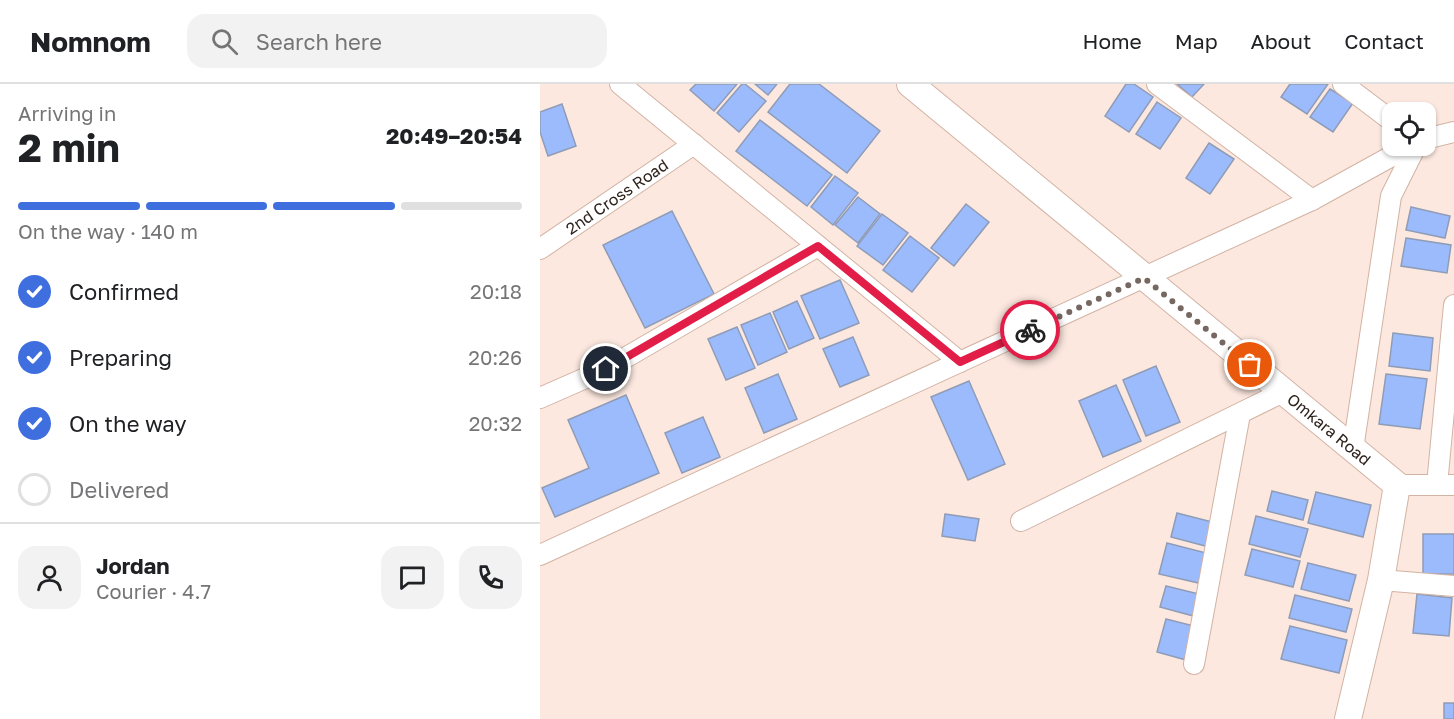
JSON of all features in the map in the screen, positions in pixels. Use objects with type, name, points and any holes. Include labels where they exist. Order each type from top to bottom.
[{"type":"street","points":[[620,84],[960,362]]},
{"type":"street","name":"Omkara Road","points":[[910,84],[1397,485]]},
{"type":"street","points":[[1157,84],[1312,200]]},
{"type":"street","points":[[1343,84],[1382,113]]},
{"type":"street","points":[[1436,136],[1454,132]]},
{"type":"street","name":"2nd Cross Road","points":[[540,249],[694,144]]},
{"type":"street","points":[[540,555],[1312,200],[1392,156]]},
{"type":"street","points":[[1353,449],[1391,196],[1411,156]]},
{"type":"street","points":[[540,398],[606,369],[818,246]]},
{"type":"street","points":[[1347,719],[1381,580],[1397,485],[1446,485],[1454,305]]},
{"type":"street","points":[[1021,521],[1283,392]]},
{"type":"street","points":[[1194,663],[1240,414]]},
{"type":"street","points":[[1381,580],[1454,586]]},
{"type":"building","points":[[696,84],[737,84],[714,111],[690,90]]},
{"type":"building","points":[[742,84],[766,101],[739,132],[717,113]]},
{"type":"building","points":[[755,84],[777,84],[768,95]]},
{"type":"building","points":[[790,84],[819,84],[880,131],[847,173],[768,112]]},
{"type":"building","points":[[1126,84],[1134,84],[1153,97],[1129,132],[1105,116]]},
{"type":"building","points":[[1177,84],[1204,84],[1192,97]]},
{"type":"building","points":[[1290,84],[1328,84],[1307,114],[1281,97]]},
{"type":"building","points":[[1330,89],[1353,103],[1333,132],[1310,117]]},
{"type":"building","points":[[1157,102],[1181,118],[1160,149],[1136,134]]},
{"type":"building","points":[[562,104],[576,146],[548,156],[540,132],[540,112]]},
{"type":"building","points":[[760,120],[832,175],[807,206],[736,151]]},
{"type":"building","points":[[1209,143],[1234,159],[1210,194],[1186,178]]},
{"type":"building","points":[[835,176],[858,193],[833,225],[811,207]]},
{"type":"building","points":[[858,197],[880,214],[858,243],[835,225]]},
{"type":"building","points":[[966,204],[989,222],[954,266],[931,248]]},
{"type":"building","points":[[1411,207],[1450,216],[1445,238],[1406,230]]},
{"type":"building","points":[[672,211],[714,294],[645,328],[603,245]]},
{"type":"building","points":[[882,214],[908,233],[883,265],[857,246]]},
{"type":"building","points":[[910,236],[939,258],[912,292],[883,270]]},
{"type":"building","points":[[1406,238],[1451,245],[1447,273],[1401,266]]},
{"type":"building","points":[[840,280],[859,323],[820,339],[801,296]]},
{"type":"building","points":[[797,301],[814,338],[789,349],[773,312]]},
{"type":"building","points":[[770,313],[787,352],[758,365],[741,325]]},
{"type":"building","points":[[737,327],[755,368],[726,380],[708,339]]},
{"type":"building","points":[[1393,333],[1433,338],[1430,371],[1389,366]]},
{"type":"building","points":[[853,337],[869,375],[840,387],[823,349]]},
{"type":"building","points":[[1156,366],[1180,422],[1146,436],[1123,380]]},
{"type":"building","points":[[778,374],[797,419],[764,433],[745,388]]},
{"type":"building","points":[[1386,374],[1427,379],[1420,429],[1379,424]]},
{"type":"building","points":[[969,381],[1005,464],[968,480],[931,397]]},
{"type":"building","points":[[1116,385],[1141,441],[1103,457],[1079,401]]},
{"type":"building","points":[[626,395],[659,473],[555,517],[542,488],[589,468],[568,420]]},
{"type":"building","points":[[703,417],[720,457],[682,473],[665,433]]},
{"type":"building","points":[[1272,491],[1308,500],[1303,520],[1267,511]]},
{"type":"building","points":[[1316,492],[1371,505],[1363,537],[1308,523]]},
{"type":"building","points":[[1177,513],[1220,524],[1213,548],[1171,537]]},
{"type":"building","points":[[945,514],[979,519],[975,541],[942,536]]},
{"type":"building","points":[[1256,516],[1308,529],[1300,557],[1249,544]]},
{"type":"building","points":[[1423,534],[1454,534],[1454,574],[1423,574]]},
{"type":"building","points":[[1167,543],[1210,554],[1203,584],[1159,574]]},
{"type":"building","points":[[1252,549],[1300,561],[1293,587],[1245,575]]},
{"type":"building","points":[[1308,563],[1356,575],[1349,601],[1301,589]]},
{"type":"building","points":[[1166,586],[1203,595],[1197,617],[1160,607]]},
{"type":"building","points":[[1417,594],[1452,598],[1449,636],[1413,633]]},
{"type":"building","points":[[1295,595],[1352,609],[1346,632],[1289,618]]},
{"type":"building","points":[[1166,619],[1194,626],[1186,660],[1157,652]]},
{"type":"building","points":[[1290,626],[1347,640],[1339,673],[1281,659]]},
{"type":"building","points":[[1444,703],[1454,703],[1454,719],[1444,719]]},
{"type":"way so far","points":[[1030,330],[1144,278],[1250,365]]},
{"type":"route","points":[[606,369],[818,246],[960,362],[1030,330]]}]
